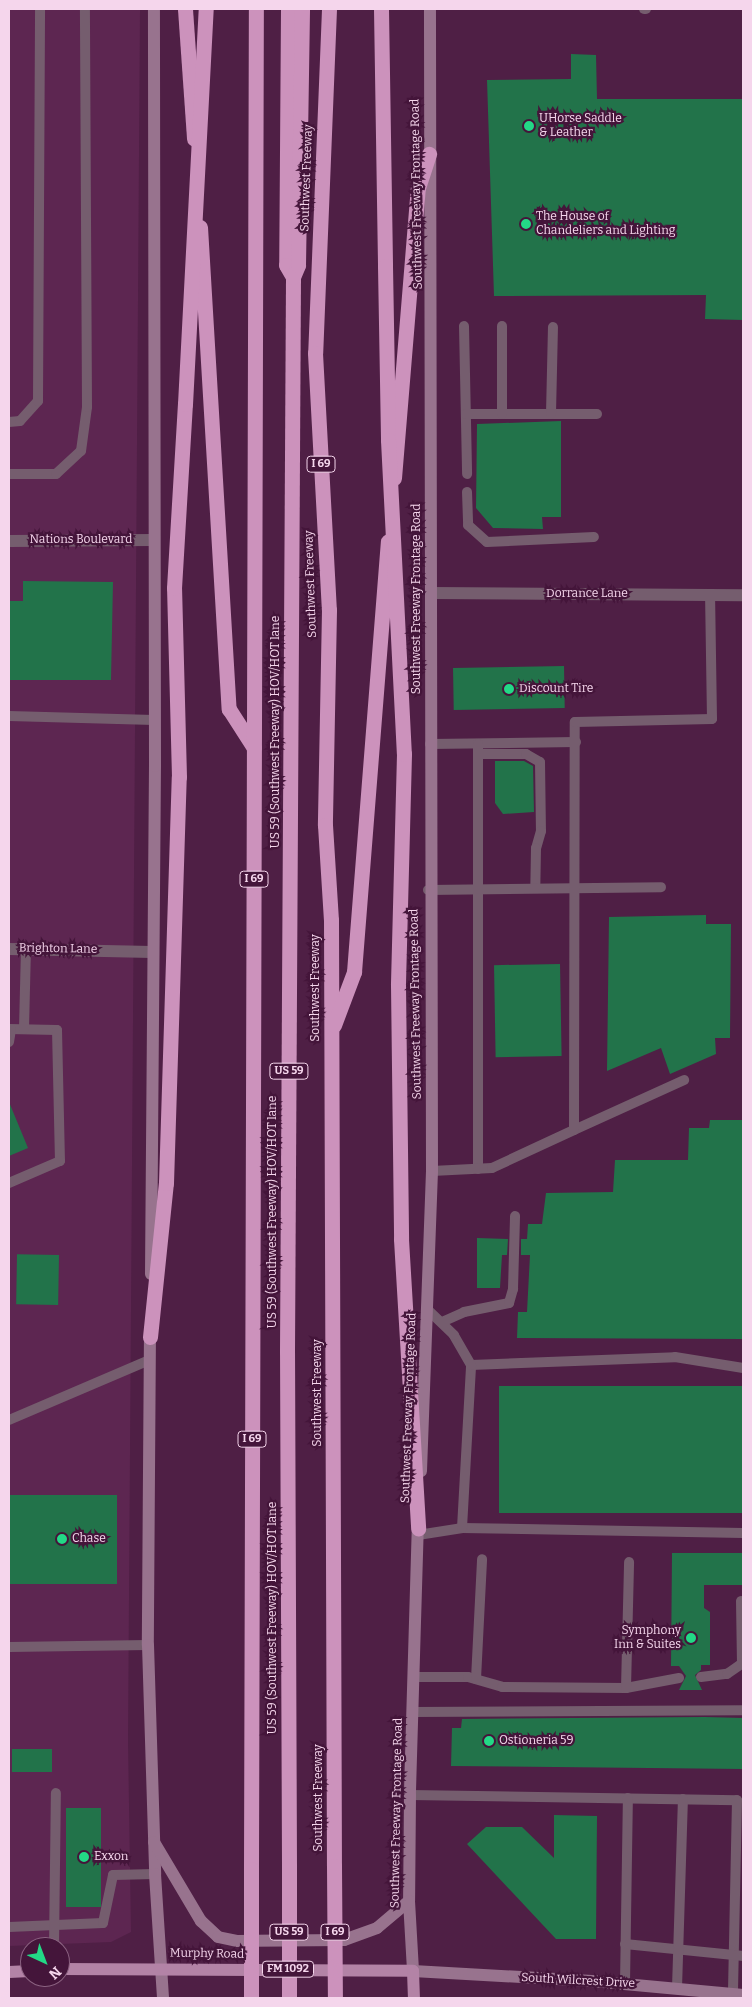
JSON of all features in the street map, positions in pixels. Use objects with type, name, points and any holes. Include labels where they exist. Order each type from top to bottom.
[{"type":"highway","points":[[185,9],[229,709],[254,748]]},
{"type":"highway","points":[[150,1337],[166,1182],[180,777],[174,588],[206,9]]},
{"type":"highway","name":"I 69","points":[[250,1998],[256,9]]},
{"type":"highway","name":"Southwest Freeway","points":[[288,9],[286,265],[293,277]]},
{"type":"highway","name":"Southwest Freeway","points":[[293,277],[298,265],[302,9]]},
{"type":"highway","name":"Southwest Freeway","points":[[329,9],[315,353],[328,610],[325,825],[331,920],[335,1998]]},
{"type":"highway","points":[[380,9],[388,440],[404,754],[398,985],[401,1239],[418,1532]]},
{"type":"highway","points":[[330,1036],[354,972],[372,712],[406,363],[418,188],[430,154]]},
{"type":"highway","name":"US 59 (Southwest Freeway) HOV/HOT lane","points":[[289,1998],[287,1352],[293,277]]},
{"type":"main road","points":[[154,9],[154,720],[148,1645],[155,1874],[163,1967],[163,1998]]},
{"type":"main road","name":"Southwest Freeway Frontage Road","points":[[414,1998],[409,1900],[410,1795],[432,1171],[428,890],[431,593],[430,9]]},
{"type":"main road","points":[[154,1842],[201,1921],[218,1937],[237,1941],[344,1940],[377,1928],[409,1900]]},
{"type":"main road","name":"Murphy Road","points":[[70,1969],[163,1967],[413,1972]]},
{"type":"main road","name":"South Wilcrest Drive","points":[[413,1972],[625,1983],[737,1995]]},
{"type":"street","name":"Nations Boulevard","points":[[9,540],[153,540]]},
{"type":"street","name":"Dorrance Lane","points":[[431,593],[743,595]]},
{"type":"street","name":"Brighton Lane","points":[[9,949],[152,952]]},
{"type":"lane","points":[[9,422],[20,421],[38,401],[40,9]]},
{"type":"lane","points":[[9,474],[56,474],[81,451],[87,407],[85,9]]},
{"type":"lane","points":[[464,326],[467,474]]},
{"type":"lane","points":[[502,326],[502,414]]},
{"type":"lane","points":[[551,414],[553,327]]},
{"type":"lane","points":[[466,414],[597,414]]},
{"type":"lane","points":[[467,492],[468,525],[487,542],[594,537]]},
{"type":"lane","points":[[574,1130],[575,722],[712,719],[710,595]]},
{"type":"lane","points":[[9,716],[154,720]]},
{"type":"lane","points":[[478,749],[576,742]]},
{"type":"lane","points":[[430,744],[526,754],[540,762],[541,831],[536,848],[535,887]]},
{"type":"lane","points":[[478,749],[478,1169]]},
{"type":"lane","points":[[428,890],[479,887],[661,887]]},
{"type":"lane","points":[[24,1029],[26,949]]},
{"type":"lane","points":[[9,1042],[10,1029],[57,1030],[60,1161],[9,1182]]},
{"type":"lane","points":[[432,1171],[492,1168],[684,1080]]},
{"type":"lane","points":[[442,1322],[464,1312],[502,1307],[509,1303],[514,1289],[515,1216]]},
{"type":"lane","points":[[427,1309],[442,1322],[471,1365],[462,1528]]},
{"type":"lane","points":[[471,1365],[676,1357],[743,1368]]},
{"type":"lane","points":[[9,1420],[150,1360]]},
{"type":"lane","points":[[418,1532],[462,1528],[743,1533]]},
{"type":"lane","points":[[476,1679],[482,1559]]},
{"type":"lane","points":[[626,1688],[629,1562]]},
{"type":"lane","points":[[702,1677],[727,1674],[743,1663],[741,1600]]},
{"type":"lane","points":[[9,1647],[148,1645]]},
{"type":"lane","points":[[413,1676],[476,1679],[502,1687],[626,1688],[679,1678]]},
{"type":"lane","points":[[412,1712],[743,1710]]},
{"type":"lane","points":[[55,1937],[56,1793]]},
{"type":"lane","points":[[410,1795],[737,1800],[739,1956],[737,1995]]},
{"type":"lane","points":[[625,1983],[628,1798]]},
{"type":"lane","points":[[677,1988],[683,1799]]},
{"type":"lane","points":[[9,1927],[104,1923],[113,1876],[155,1874]]},
{"type":"lane","points":[[625,1944],[678,1947],[739,1956]]},
{"type":"shaded area","points":[[9,9],[140,9],[128,1741],[131,1932],[111,1942],[70,1944],[70,1937],[20,1937],[20,1946],[9,1946]]},
{"type":"building","points":[[571,54],[596,55],[597,99],[743,99],[743,320],[705,319],[706,295],[494,296],[487,80],[571,79]]},
{"type":"building","points":[[561,421],[561,517],[542,517],[543,529],[493,528],[476,508],[477,424]]},
{"type":"building","points":[[23,581],[113,582],[111,680],[9,680],[9,601],[23,601]]},
{"type":"building","name":"Discount Tire","points":[[564,666],[565,708],[454,710],[453,668]]},
{"type":"building","points":[[495,761],[524,761],[533,766],[534,812],[503,814],[495,803]]},
{"type":"building","points":[[706,915],[706,924],[731,924],[730,1038],[715,1038],[716,1054],[670,1074],[661,1048],[607,1071],[609,917]]},
{"type":"building","points":[[560,964],[562,1056],[496,1057],[494,965]]},
{"type":"building","points":[[9,1102],[28,1148],[9,1156]]},
{"type":"building","points":[[710,1120],[743,1120],[743,1339],[517,1338],[518,1312],[527,1312],[530,1255],[521,1255],[521,1239],[527,1239],[528,1224],[542,1224],[546,1193],[613,1192],[615,1160],[688,1160],[689,1128],[709,1128]]},
{"type":"building","points":[[477,1238],[508,1239],[507,1255],[502,1255],[500,1288],[477,1288]]},
{"type":"building","points":[[17,1254],[59,1255],[58,1305],[16,1304]]},
{"type":"building","points":[[499,1386],[743,1386],[743,1513],[499,1513]]},
{"type":"building","name":"Chase","points":[[9,1495],[117,1495],[117,1584],[9,1584]]},
{"type":"building","name":"Symphony Inn & Suites","points":[[672,1553],[743,1553],[743,1585],[704,1585],[704,1608],[710,1612],[710,1665],[701,1665],[701,1670],[695,1675],[702,1690],[679,1690],[686,1676],[679,1666],[671,1666]]},
{"type":"building","points":[[743,1718],[743,1769],[451,1766],[452,1728],[461,1728],[462,1719]]},
{"type":"building","points":[[12,1749],[52,1749],[52,1772],[12,1772]]},
{"type":"building","name":"Exxon","points":[[66,1808],[101,1808],[101,1907],[66,1907]]},
{"type":"building","points":[[554,1815],[597,1816],[596,1939],[556,1939],[467,1844],[486,1827],[522,1827],[554,1858]]},
{"type":"place","name":"UHorse Saddle & Leather","points":[[529,126]]},
{"type":"place","name":"The House of Chandeliers and Lighting","points":[[526,224]]},
{"type":"place","name":"Discount Tire","points":[[509,689]]},
{"type":"place","name":"Chase","points":[[62,1539]]},
{"type":"place","name":"Symphony Inn & Suites","points":[[691,1638]]},
{"type":"place","name":"Ostioneria 59","points":[[489,1741]]},
{"type":"place","name":"Exxon","points":[[84,1857]]}]
